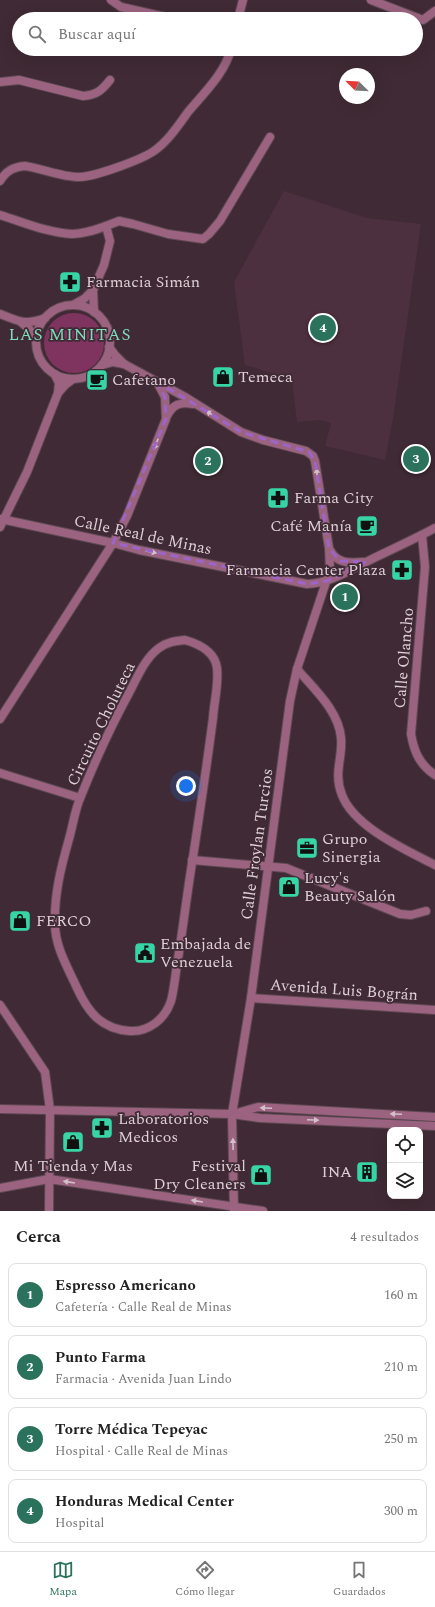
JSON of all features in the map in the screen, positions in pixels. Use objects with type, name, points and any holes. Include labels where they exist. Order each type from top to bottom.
[{"type":"street","points":[[111,0],[121,7],[143,12]]},
{"type":"street","points":[[240,12],[243,0]]},
{"type":"street","points":[[371,0],[402,12]]},
{"type":"street","points":[[423,20],[435,10]]},
{"type":"street","points":[[0,181],[9,171],[17,167],[25,166],[77,177],[88,176],[153,152],[173,132],[215,80],[223,68],[228,56]]},
{"type":"street","points":[[0,82],[19,80],[83,96],[92,95],[100,91],[110,80]]},
{"type":"street","points":[[0,215],[60,232],[73,234],[86,232],[119,222],[133,224],[168,234],[202,239],[209,234],[220,221],[270,137]]},
{"type":"street","points":[[0,314],[21,322],[33,323],[45,318],[57,309],[73,305],[84,300],[93,290],[104,265],[110,241],[106,226]]},
{"type":"street","points":[[93,290],[94,312]]},
{"type":"street","points":[[2,522],[27,472],[58,394],[65,385],[73,380],[89,376],[102,365],[107,356],[109,337],[107,327],[101,318],[94,312],[84,307],[73,305]]},
{"type":"street","points":[[45,318],[38,329],[36,341],[37,352],[41,361],[47,369],[55,375],[73,380]]},
{"type":"street","points":[[21,322],[30,330],[36,341]]},
{"type":"street","points":[[109,347],[124,364]]},
{"type":"street","points":[[102,365],[113,362],[124,364]]},
{"type":"street","name":"Calle Froylan Turcios","points":[[124,364],[198,405],[241,432],[263,440],[306,450],[313,456],[315,460],[329,548],[330,564],[327,581],[297,669],[290,701],[251,998],[232,1114],[234,1209]]},
{"type":"street","points":[[55,375],[59,383],[58,394]]},
{"type":"street","points":[[156,381],[165,397],[166,419]]},
{"type":"street","points":[[0,719],[113,543],[127,516],[171,408],[176,404],[184,403],[198,405]]},
{"type":"street","name":"Calle Real de Minas","points":[[2,522],[113,543],[139,550],[307,584],[327,581],[347,573],[435,528]]},
{"type":"street","name":"Calle Olancho","points":[[422,535],[425,574],[411,734],[413,747],[419,759],[427,770],[435,775]]},
{"type":"street","points":[[329,548],[333,556],[340,561],[350,563],[366,562]]},
{"type":"street","name":"Circuito Choluteca","points":[[185,640],[197,643],[208,651],[214,659],[217,668],[209,752],[192,860],[170,1002],[164,1014],[155,1024],[144,1030],[119,1030],[106,1024],[94,1016],[84,1003],[60,952],[55,927],[56,894],[63,860],[80,798],[117,714],[143,666],[158,649],[171,641],[185,640]]},
{"type":"street","points":[[297,669],[325,702],[337,720],[341,738],[337,775],[342,795],[349,808],[371,828],[394,844],[435,865]]},
{"type":"street","points":[[0,773],[80,798]]},
{"type":"street","points":[[192,860],[286,868],[400,914],[411,915],[426,911]]},
{"type":"street","name":"Avenida Luis Bográn","points":[[251,998],[435,1010]]},
{"type":"street","points":[[0,1005],[45,1072],[50,1110],[49,1211]]},
{"type":"street","points":[[232,1114],[258,1107],[435,1117]]},
{"type":"street","points":[[0,1109],[232,1114],[260,1118],[435,1126]]},
{"type":"street","points":[[0,1188],[49,1179],[234,1209],[263,1211]]},
{"type":"highlighted area","points":[[156,381],[241,432],[309,452],[315,461],[329,548],[340,561],[366,562],[327,581],[307,584],[113,543],[166,419],[165,397]]},
{"type":"shaded area","points":[[284,191],[367,218],[421,224],[393,418],[385,460],[325,446],[331,423],[320,420],[297,422],[292,379],[245,365],[234,282]]},
{"type":"shaded area","points":[[74,313],[90,318],[95,322],[99,327],[104,343],[99,359],[95,364],[90,368],[74,373],[58,368],[53,364],[49,359],[44,343],[49,327],[53,322],[58,318]]},
{"type":"place","name":"Farmacia Simán","points":[[70,282]]},
{"type":"place","name":"Honduras Medical Center","points":[[323,328]]},
{"type":"place","name":"Temeca","points":[[223,377]]},
{"type":"place","name":"Cafetano","points":[[97,380]]},
{"type":"place","name":"Torre Médica Tepeyac","points":[[416,459]]},
{"type":"place","name":"Punto Farma","points":[[208,461]]},
{"type":"place","name":"Farma City","points":[[278,498]]},
{"type":"place","name":"Café Manía","points":[[367,526]]},
{"type":"place","name":"Farmacia Center Plaza","points":[[402,570]]},
{"type":"place","name":"Espresso Americano","points":[[345,597]]},
{"type":"place","name":"Grupo Sinergia","points":[[307,848]]},
{"type":"place","name":"Lucy's Beauty Salón","points":[[289,887]]},
{"type":"place","name":"FERCO","points":[[20,921]]},
{"type":"place","name":"Embajada de Venezuela","points":[[145,953]]},
{"type":"place","name":"Laboratorios Medicos","points":[[102,1128]]},
{"type":"place","name":"Mi Tienda y Mas","points":[[73,1142]]},
{"type":"place","name":"INA","points":[[367,1172]]},
{"type":"place","name":"Festival Dry Cleaners","points":[[261,1175]]},
{"type":"district","name":"LAS MINITAS","points":[[70,335]]}]
